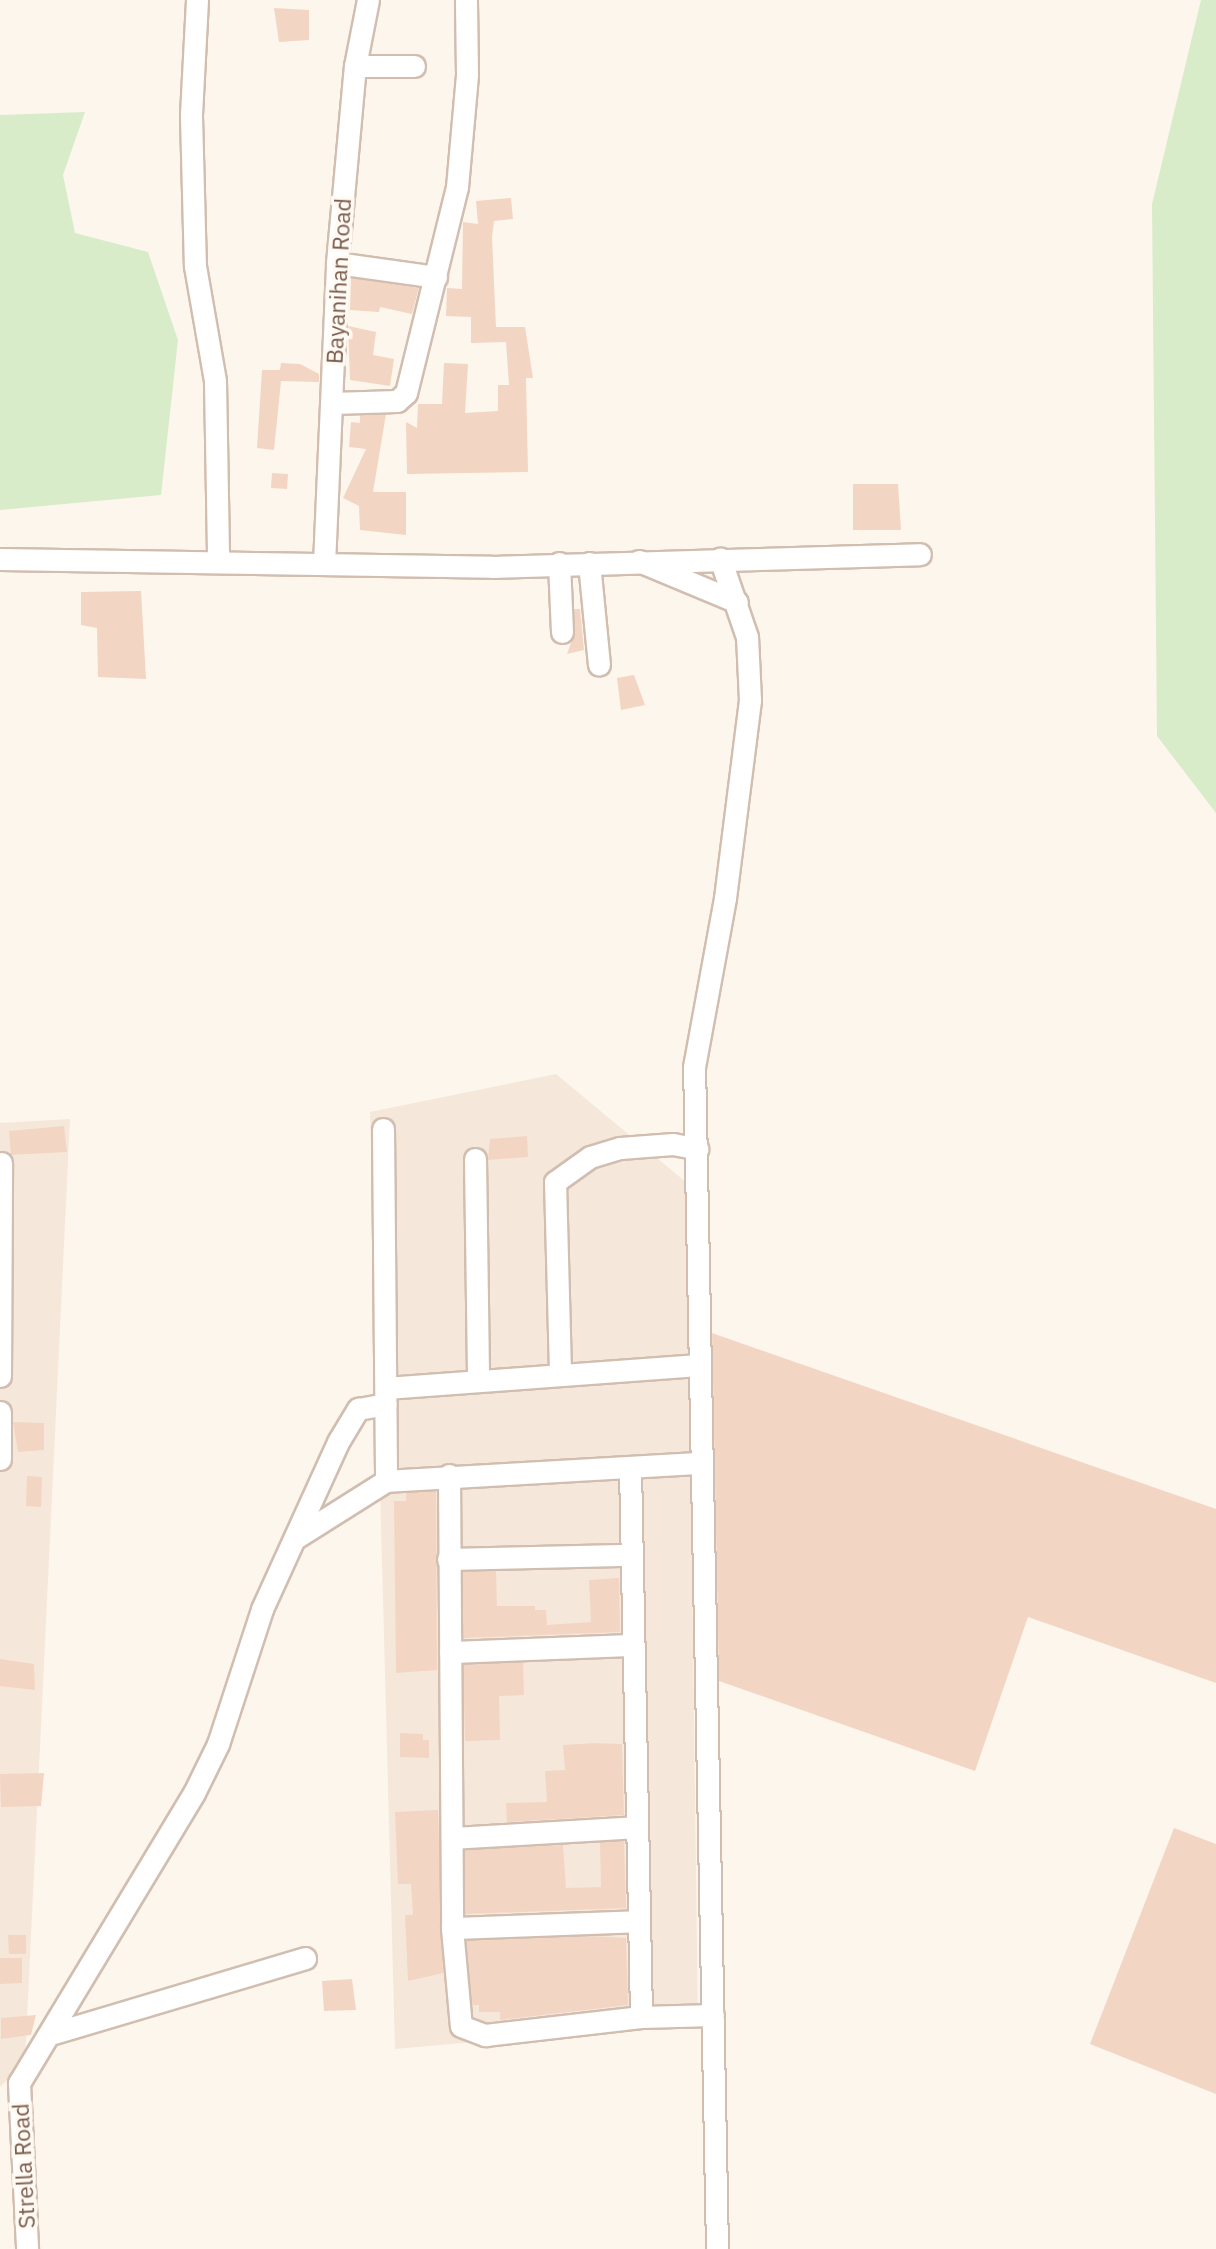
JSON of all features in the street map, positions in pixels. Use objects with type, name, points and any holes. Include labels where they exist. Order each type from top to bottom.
[{"type":"street","points":[[197,0],[191,116],[195,252],[215,381],[218,558]]},
{"type":"street","name":"Bayanihan Road","points":[[324,564],[337,263],[355,66],[368,0]]},
{"type":"street","points":[[332,403],[404,398],[457,187],[466,96],[466,0]]},
{"type":"street","points":[[355,66],[414,66]]},
{"type":"street","points":[[337,263],[436,277]]},
{"type":"street","points":[[0,559],[218,558],[324,564],[589,563],[920,554]]},
{"type":"street","points":[[717,2249],[699,1464],[698,1037],[724,898],[750,700],[747,637],[720,558]]},
{"type":"street","points":[[637,560],[737,602]]},
{"type":"street","points":[[559,563],[562,632]]},
{"type":"street","points":[[589,563],[599,665]]},
{"type":"street","points":[[383,1129],[386,1481]]},
{"type":"street","points":[[560,1372],[555,1182],[590,1157],[620,1148],[673,1144],[698,1149]]},
{"type":"street","points":[[475,1159],[478,1380]]},
{"type":"street","points":[[0,1376],[1,1163]]},
{"type":"street","points":[[10,2084],[54,2033],[94,1953],[194,1793],[218,1744],[262,1609],[354,1413],[386,1396],[478,1380],[560,1372],[698,1365]]},
{"type":"street","points":[[0,1412],[0,1459]]},
{"type":"street","points":[[297,1537],[386,1481],[449,1475],[699,1464]]},
{"type":"street","points":[[630,1467],[641,2017]]},
{"type":"street","points":[[449,1475],[452,1928],[457,2007],[467,2032],[485,2035],[641,2017],[713,2015]]},
{"type":"street","points":[[448,1559],[631,1555]]},
{"type":"street","points":[[450,1652],[632,1645]]},
{"type":"street","points":[[452,1838],[637,1827]]},
{"type":"street","points":[[452,1928],[639,1921]]},
{"type":"street","points":[[54,2033],[304,1958]]},
{"type":"street","name":"Strella Road","points":[[10,2084],[27,2249]]},
{"type":"shaded area","points":[[556,1074],[687,1183],[698,2022],[395,2049],[370,1112]]},
{"type":"shaded area","points":[[70,1119],[25,2061],[0,2087],[0,1123]]},
{"type":"green space","points":[[1201,0],[1216,0],[1216,813],[1157,736],[1152,204]]},
{"type":"green space","points":[[85,112],[63,175],[75,233],[148,252],[178,340],[161,495],[0,510],[0,115]]},
{"type":"building","points":[[274,8],[309,10],[309,40],[279,42]]},
{"type":"building","points":[[511,198],[513,219],[494,221],[492,237],[496,327],[525,327],[533,378],[526,378],[528,472],[407,474],[406,422],[417,428],[418,404],[442,404],[444,363],[468,364],[465,413],[498,411],[498,385],[509,385],[506,342],[471,343],[471,317],[446,316],[447,288],[462,289],[463,222],[478,224],[476,201]]},
{"type":"building","points":[[351,278],[419,288],[412,314],[380,307],[379,312],[350,310]]},
{"type":"building","points":[[348,326],[376,332],[373,355],[394,359],[390,386],[350,380]]},
{"type":"building","points":[[281,363],[300,364],[319,374],[319,382],[281,381],[274,450],[257,448],[262,370],[280,370]]},
{"type":"building","points":[[386,414],[373,492],[406,492],[406,535],[360,530],[359,506],[343,498],[366,449],[349,447],[351,422],[360,423],[360,415]]},
{"type":"building","points":[[272,473],[288,474],[287,489],[271,488]]},
{"type":"building","points":[[853,484],[898,484],[901,530],[853,530]]},
{"type":"building","points":[[141,591],[146,679],[98,677],[97,628],[81,625],[81,592]]},
{"type":"building","points":[[574,609],[580,609],[584,650],[567,654],[575,632]]},
{"type":"building","points":[[634,675],[645,705],[621,710],[617,678]]},
{"type":"building","points":[[64,1126],[67,1152],[11,1155],[9,1131]]},
{"type":"building","points":[[527,1136],[528,1157],[488,1160],[490,1139]]},
{"type":"building","points":[[712,1333],[1216,1509],[1216,1683],[1028,1617],[975,1771],[719,1681]]},
{"type":"building","points":[[13,1422],[44,1423],[44,1450],[18,1452]]},
{"type":"building","points":[[27,1476],[42,1477],[41,1507],[26,1506]]},
{"type":"building","points":[[436,1491],[437,1670],[396,1673],[394,1501],[406,1501],[406,1493]]},
{"type":"building","points":[[496,1571],[497,1606],[535,1606],[535,1610],[546,1610],[547,1625],[591,1622],[589,1580],[619,1578],[620,1632],[463,1638],[463,1572]]},
{"type":"building","points":[[0,1659],[34,1664],[35,1690],[0,1686]]},
{"type":"building","points":[[523,1662],[524,1695],[499,1696],[500,1740],[465,1741],[463,1665]]},
{"type":"building","points":[[400,1733],[423,1734],[423,1740],[429,1740],[429,1758],[400,1757]]},
{"type":"building","points":[[622,1744],[624,1815],[507,1822],[506,1803],[547,1802],[545,1771],[565,1770],[563,1745]]},
{"type":"building","points":[[44,1773],[41,1806],[1,1807],[0,1774]]},
{"type":"building","points":[[438,1810],[443,1973],[408,1981],[405,1915],[413,1915],[411,1884],[398,1884],[395,1812]]},
{"type":"building","points":[[1174,1828],[1216,1844],[1216,2094],[1090,2044]]},
{"type":"building","points":[[624,1841],[626,1908],[465,1914],[465,1850],[563,1845],[566,1888],[601,1887],[600,1842]]},
{"type":"building","points":[[8,1935],[26,1935],[26,1954],[9,1954]]},
{"type":"building","points":[[592,1936],[626,1938],[628,2005],[500,2020],[500,2012],[479,2012],[479,2005],[472,2005],[466,1941]]},
{"type":"building","points":[[0,1958],[22,1958],[22,1983],[0,1984]]},
{"type":"building","points":[[352,1979],[356,2010],[324,2011],[322,1981]]},
{"type":"building","points":[[36,2015],[31,2035],[1,2039],[1,2018]]}]
